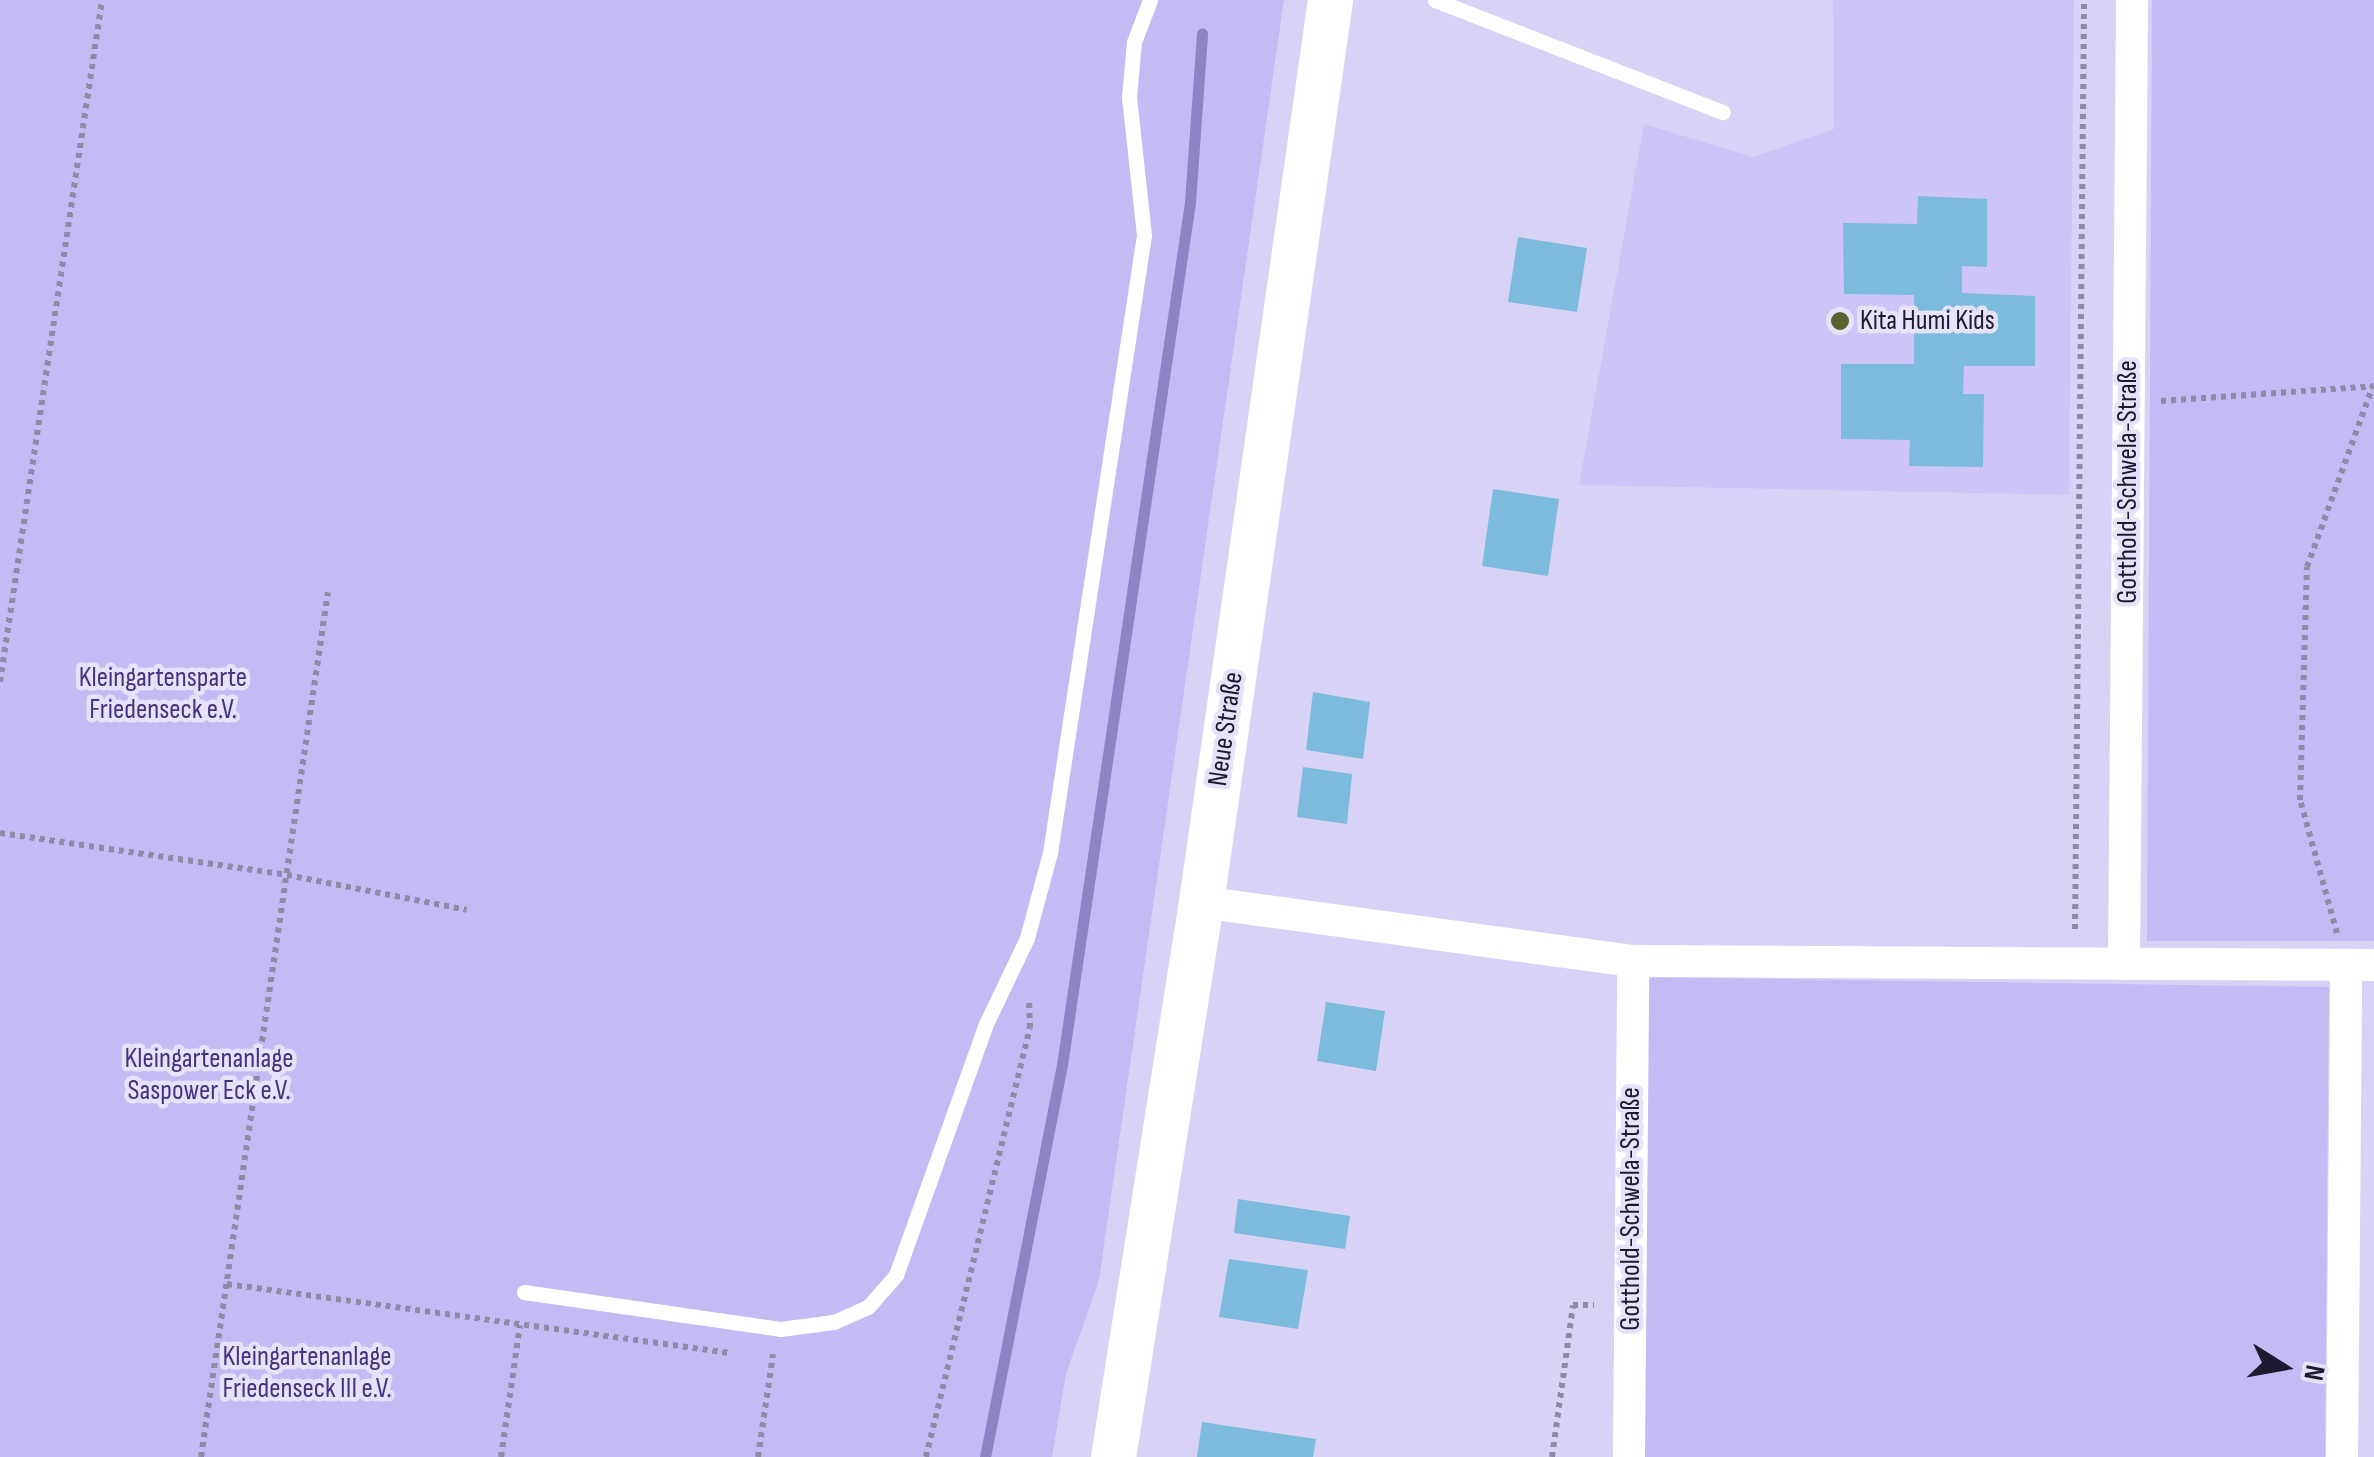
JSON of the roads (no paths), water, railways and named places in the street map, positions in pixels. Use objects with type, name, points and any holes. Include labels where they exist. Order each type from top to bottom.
[{"type":"street","name":"Neue Straße","points":[[1114,1457],[1201,902],[1330,0]]},
{"type":"street","name":"Gotthold-Schwela-Straße","points":[[2124,964],[2132,0]]},
{"type":"street","points":[[1201,902],[1633,961],[2360,965],[2342,1457]]},
{"type":"street","name":"Gotthold-Schwela-Straße","points":[[1629,1457],[1633,961]]},
{"type":"lane","points":[[524,1292],[780,1329],[834,1322],[868,1307],[896,1275],[984,1026],[1026,938],[1050,853],[1144,234],[1129,97],[1134,42],[1150,0]]},
{"type":"lane","points":[[1436,0],[1723,112]]},
{"type":"waterway","points":[[985,1457],[1062,1065],[1190,202],[1202,33]]},
{"type":"place","name":"Kita Humi Kids","points":[[1840,321]]},
{"type":"park label","name":"Kleingartensparte Friedenseck e.V.","points":[[163,694]]},
{"type":"park label","name":"Kleingartenanlage Saspower Eck e.V.","points":[[209,1075]]},
{"type":"park label","name":"Kleingartenanlage Friedenseck III e.V.","points":[[307,1373]]}]
